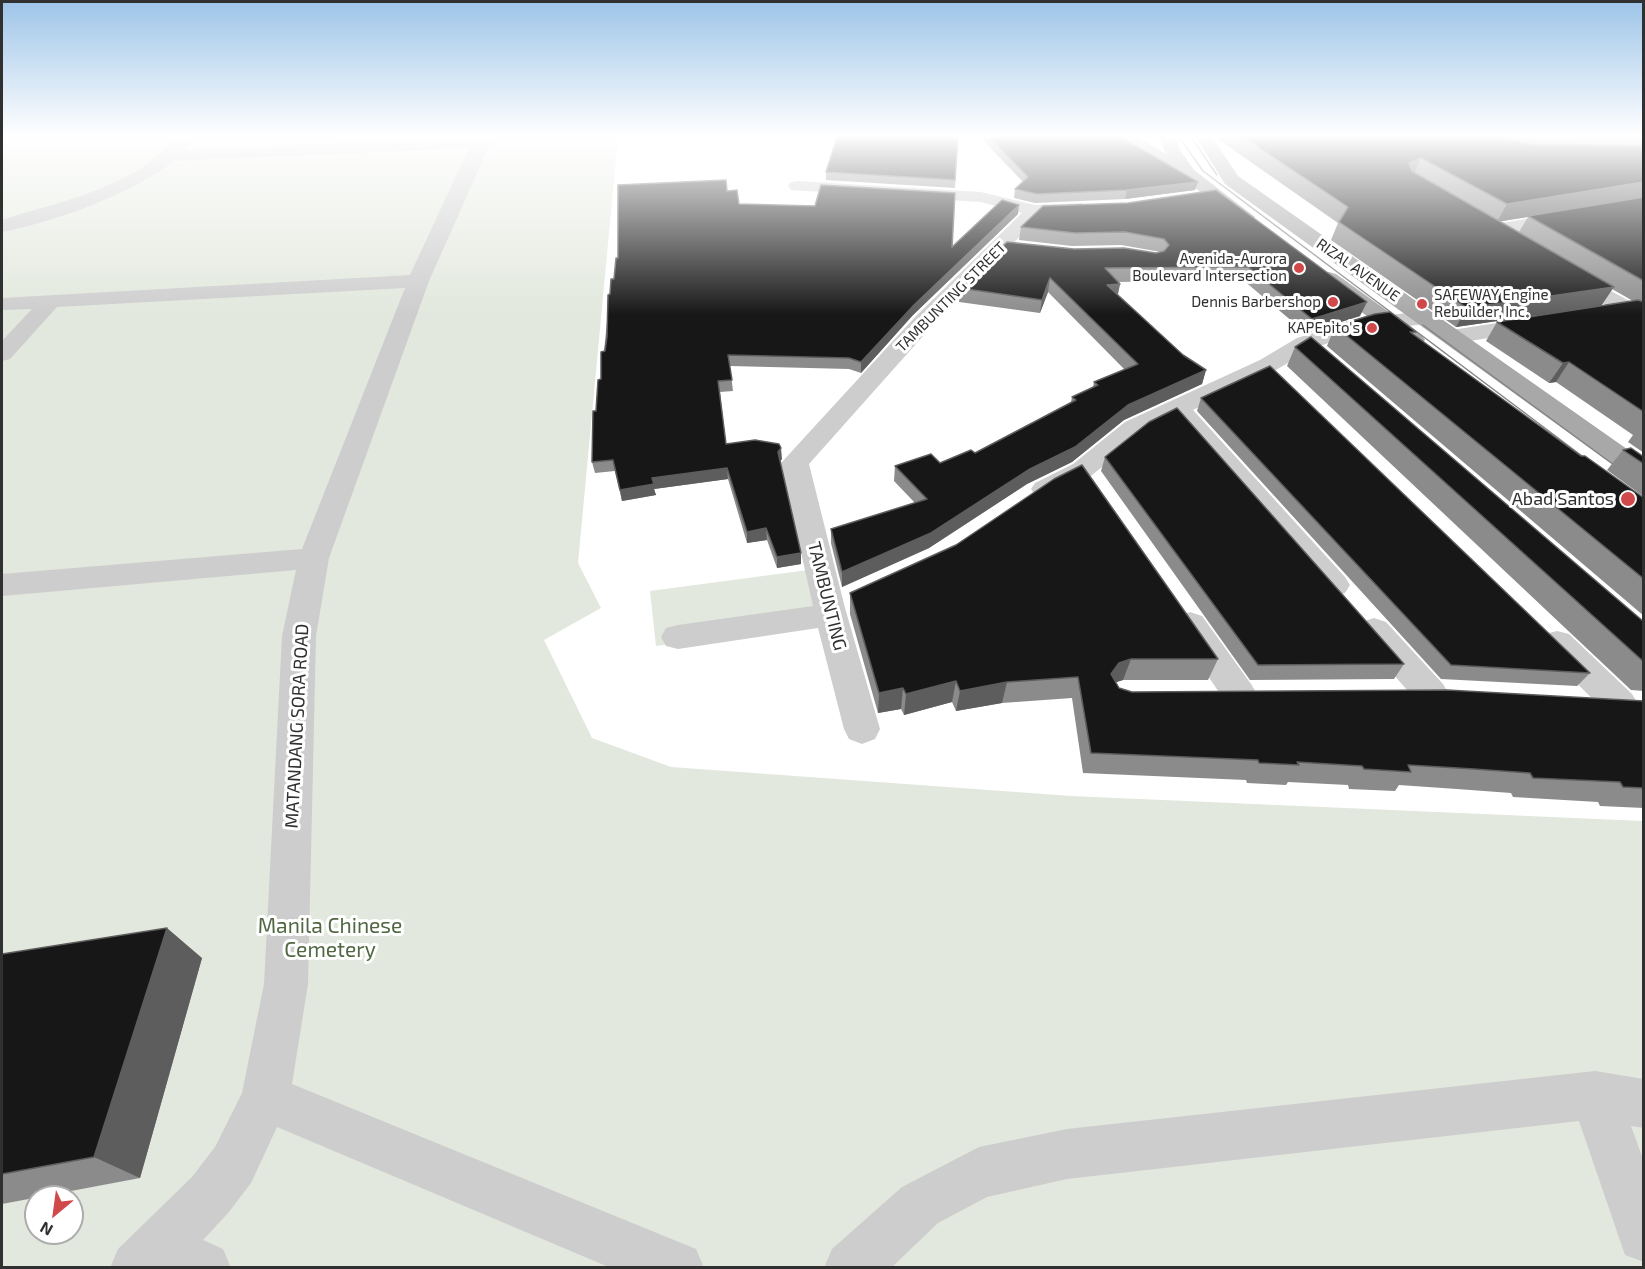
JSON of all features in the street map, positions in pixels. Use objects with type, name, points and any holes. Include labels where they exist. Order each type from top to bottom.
[{"type":"main road","name":"RIZAL AVENUE","points":[[1232,196],[1260,227]]},
{"type":"main road","name":"RIZAL AVENUE","points":[[1237,196],[1426,318],[1644,474]]},
{"type":"main road","name":"RIZAL AVENUE","points":[[1316,268],[1428,352]]},
{"type":"street","points":[[2,226],[93,196]]},
{"type":"street","name":"MATANDANG SORA ROAD","points":[[166,1261],[233,1165],[265,1098],[286,984],[299,636],[314,558],[418,281],[457,196]]},
{"type":"street","points":[[968,196],[981,197],[1035,212],[1103,208]]},
{"type":"street","points":[[1496,230],[1644,204]]},
{"type":"street","name":"TAMBUNTING STREET","points":[[795,463],[923,322],[1035,212]]},
{"type":"street","points":[[1478,220],[1516,243]]},
{"type":"street","points":[[999,247],[1028,251]]},
{"type":"street","points":[[1547,261],[1639,312]]},
{"type":"street","points":[[2,304],[418,281]]},
{"type":"street","points":[[2,354],[52,300]]},
{"type":"street","points":[[1593,315],[1639,312]]},
{"type":"street","points":[[1019,505],[1038,492],[1090,480],[1134,428],[1178,409],[1276,374],[1305,343],[1362,325],[1426,318]]},
{"type":"street","points":[[1452,337],[1558,321]]},
{"type":"street","points":[[1305,343],[1332,366]]},
{"type":"street","points":[[1178,409],[1431,694]]},
{"type":"street","name":"TAMBUNTING","points":[[795,463],[836,607],[862,729]]},
{"type":"street","points":[[2,585],[314,558]]},
{"type":"street","points":[[1171,596],[1239,694]]},
{"type":"street","points":[[678,637],[836,607]]},
{"type":"street","points":[[1534,622],[1632,706]]},
{"type":"street","points":[[1204,695],[1275,694]]},
{"type":"street","points":[[1395,694],[1466,696]]},
{"type":"street","points":[[1573,702],[1632,706]]},
{"type":"street","points":[[1595,1095],[1644,1236]]},
{"type":"street","points":[[851,1268],[920,1206],[979,1173],[1067,1154],[1595,1095],[1644,1104]]},
{"type":"street","points":[[265,1098],[677,1268]]},
{"type":"green space","name":"Manila Chinese Cemetery","points":[[2,196],[612,196],[578,563],[601,608],[544,640],[592,738],[671,767],[1071,796],[1643,821],[1643,1267],[2,1268]]},
{"type":"green space","points":[[808,570],[823,623],[656,646],[650,591]]},
{"type":"building","points":[[618,196],[738,196],[739,204],[815,206],[818,196],[955,196],[952,247],[1002,200],[1019,205],[914,305],[861,362],[849,358],[728,355],[732,380],[718,381],[726,444],[755,440],[779,444],[781,448],[778,452],[801,553],[777,557],[766,528],[747,532],[727,468],[652,478],[654,484],[620,490],[613,460],[592,462],[593,411],[596,411],[598,380],[601,379],[601,352],[605,351],[607,337],[608,295],[611,279],[614,279],[616,258],[618,258]]},
{"type":"building","points":[[1174,196],[1224,196],[1367,302],[1312,319],[1248,267],[1105,268],[1120,284],[1107,285],[1183,355],[1206,370],[1128,405],[1075,447],[1030,469],[931,533],[842,572],[831,529],[927,499],[895,466],[931,454],[940,463],[971,450],[975,453],[1076,400],[1072,397],[1098,385],[1094,382],[1138,364],[1050,278],[1042,300],[960,288],[1007,242],[1074,249],[1124,248],[1156,253],[1164,251],[1169,245],[1164,239],[1125,232],[1075,233],[1021,227],[1043,206],[1128,203]]},
{"type":"building","points":[[1332,196],[1456,196],[1614,287],[1467,308],[1339,222],[1348,207]]},
{"type":"building","points":[[1492,196],[1555,196],[1507,204]]},
{"type":"building","points":[[1644,197],[1644,281],[1528,216]]},
{"type":"building","points":[[1638,300],[1644,302],[1644,412],[1569,362],[1563,363],[1497,322]]},
{"type":"building","points":[[1390,312],[1416,332],[1410,332],[1581,456],[1585,456],[1644,498],[1644,579],[1335,326]]},
{"type":"building","points":[[1311,337],[1644,622],[1644,662],[1295,347]]},
{"type":"building","points":[[1270,366],[1590,673],[1451,665],[1201,398]]},
{"type":"building","points":[[1177,408],[1404,664],[1258,665],[1105,457],[1149,422]]},
{"type":"building","points":[[1631,448],[1644,457],[1644,464],[1623,450]]},
{"type":"building","points":[[1082,465],[1218,659],[1131,659],[1119,663],[1111,674],[1119,688],[1132,692],[1447,690],[1644,701],[1644,788],[1623,787],[1620,782],[1533,778],[1530,773],[1474,769],[1408,765],[1411,772],[1297,762],[1299,765],[1259,763],[1258,760],[1091,753],[1078,677],[1007,682],[960,691],[956,681],[906,694],[903,688],[879,693],[850,593],[956,545],[1054,479]]},
{"type":"building","points":[[167,928],[94,1157],[2,1174],[2,954]]},
{"type":"tram line","points":[[1237,196],[1594,465]]},
{"type":"tram line","points":[[1423,325],[1644,487]]},
{"type":"place","name":"Avenida-Aurora Boulevard Intersection","points":[[1299,268]]},
{"type":"place","name":"Dennis Barbershop","points":[[1333,302]]},
{"type":"place","name":"SAFEWAY Engine Rebuilder, Inc.","points":[[1422,304]]},
{"type":"place","name":"KAPEpito's","points":[[1372,328]]},
{"type":"place","name":"Abad Santos","points":[[1628,499]]}]
